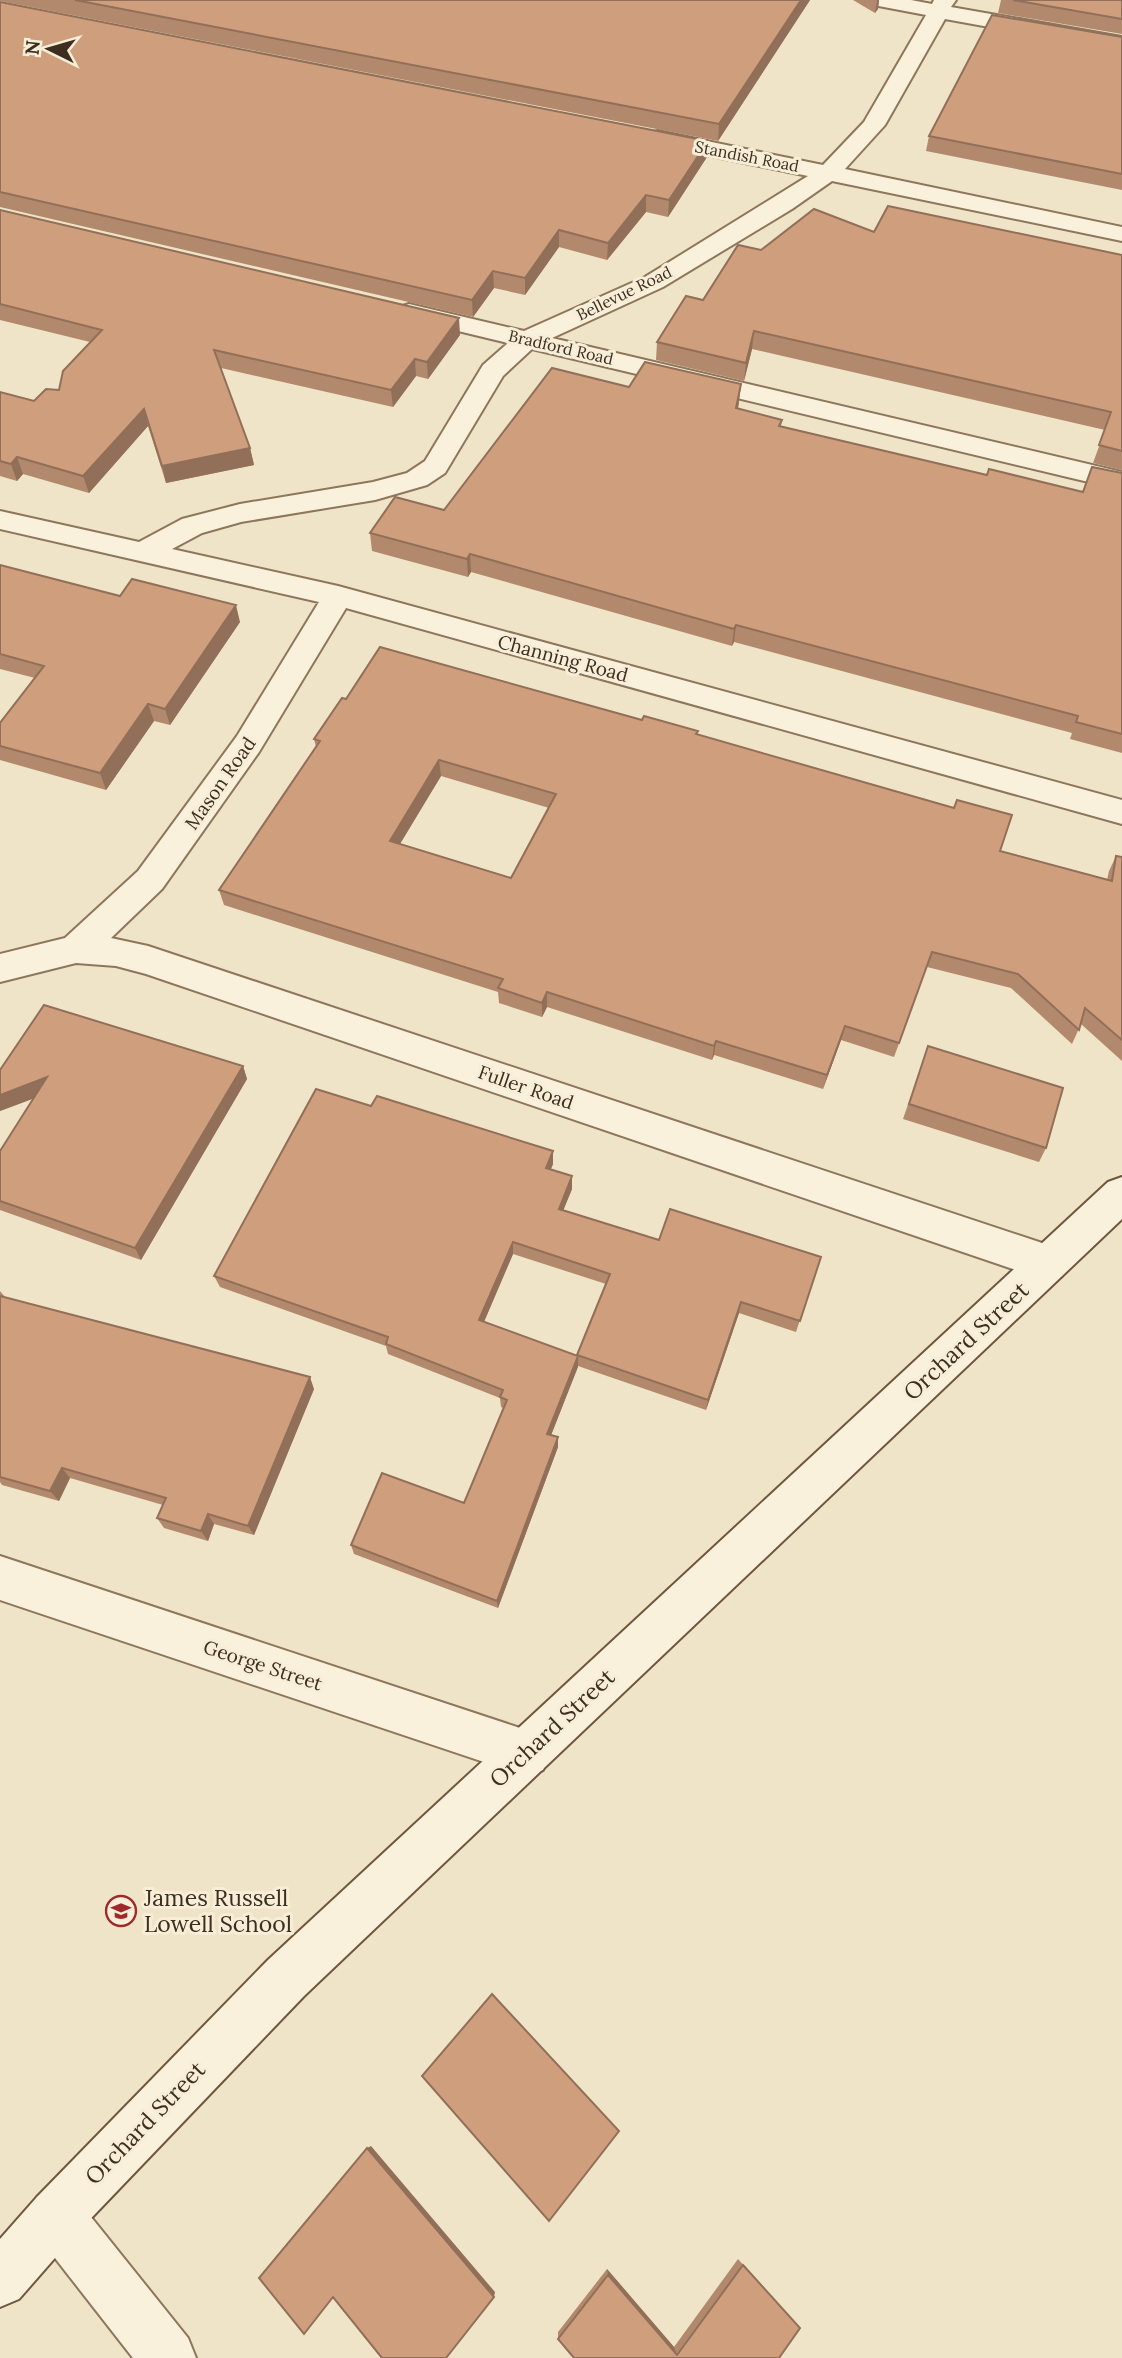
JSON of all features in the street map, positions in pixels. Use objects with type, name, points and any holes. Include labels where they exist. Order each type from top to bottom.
[{"type":"street","points":[[876,0],[942,6],[1122,44]]},
{"type":"street","name":"Bellevue Road","points":[[143,552],[192,526],[240,513],[375,491],[417,479],[435,467],[492,371],[528,339],[654,282],[829,173],[874,125],[942,6]]},
{"type":"street","name":"Standish Road","points":[[637,134],[1122,234]]},
{"type":"street","name":"Bradford Road","points":[[388,307],[1122,481]]},
{"type":"street","name":"Channing Road","points":[[0,520],[338,596],[1122,812]]},
{"type":"street","name":"Mason Road","points":[[76,949],[150,880],[248,744],[338,596]]},
{"type":"street","name":"Fuller Road","points":[[0,968],[76,949],[116,952],[166,966],[1048,1264]]},
{"type":"street","name":"Orchard Street","points":[[0,2280],[56,2216],[286,1978],[381,1892],[1122,1194]]},
{"type":"street","name":"George Street","points":[[0,1578],[526,1753]]},
{"type":"street","points":[[56,2216],[168,2358]]},
{"type":"building","points":[[75,0],[801,0],[719,124]]},
{"type":"building","points":[[1013,0],[1122,0],[1122,19]]},
{"type":"building","points":[[0,2],[708,141],[669,200],[646,195],[608,243],[559,230],[525,278],[493,271],[472,300],[0,192]]},
{"type":"building","points":[[992,15],[1122,37],[1122,174],[929,136]]},
{"type":"building","points":[[888,206],[1122,255],[1122,451],[1099,445],[1111,412],[754,331],[746,363],[657,342],[686,296],[703,300],[738,245],[761,250],[814,209],[874,232]]},
{"type":"building","points":[[0,210],[459,318],[427,362],[415,359],[391,390],[214,350],[250,448],[162,466],[144,409],[83,476],[17,457],[11,464],[0,461],[0,392],[34,401],[46,389],[59,390],[63,371],[102,330],[0,304]]},
{"type":"building","points":[[645,362],[741,384],[736,408],[782,420],[779,426],[987,475],[989,469],[1083,492],[1092,467],[1122,473],[1122,734],[1076,722],[1078,716],[736,625],[734,629],[470,554],[467,559],[370,533],[395,497],[444,510],[552,368],[629,387]]},
{"type":"building","points":[[0,565],[120,596],[132,579],[236,605],[165,709],[148,704],[100,773],[0,746],[0,723],[44,666],[0,654]]},
{"type":"building","points":[[380,647],[642,720],[644,716],[698,731],[696,734],[954,808],[957,800],[1012,815],[1000,851],[1112,881],[1116,856],[1122,857],[1122,1040],[1085,1008],[1079,1030],[1018,974],[932,952],[899,1043],[845,1026],[827,1075],[716,1041],[714,1046],[547,992],[542,1003],[498,988],[503,979],[219,890],[320,741],[314,739],[342,698],[346,699]],"holes":[[[439,760],[556,794],[511,878],[390,841]]]},
{"type":"building","points":[[44,1005],[243,1066],[135,1248],[0,1201],[0,1151],[47,1077],[0,1095],[0,1070]]},
{"type":"building","points":[[928,1046],[1063,1088],[1046,1148],[909,1104]]},
{"type":"building","points":[[316,1089],[371,1106],[377,1096],[553,1151],[546,1168],[572,1176],[559,1209],[659,1240],[670,1209],[821,1257],[800,1321],[741,1302],[708,1400],[577,1355],[610,1274],[513,1242],[479,1320],[578,1356],[547,1434],[558,1437],[497,1601],[351,1545],[382,1473],[464,1503],[507,1400],[500,1397],[503,1390],[386,1344],[388,1337],[214,1276]]},
{"type":"building","points":[[0,1296],[310,1377],[248,1526],[208,1514],[201,1531],[157,1518],[166,1498],[62,1468],[50,1491],[0,1477]]},
{"type":"building","points":[[492,1994],[619,2131],[549,2221],[422,2076]]},
{"type":"building","points":[[367,2148],[494,2297],[446,2358],[382,2358],[333,2297],[304,2334],[259,2278]]},
{"type":"building","points":[[743,2265],[800,2328],[779,2358],[574,2358],[558,2339],[608,2275],[677,2355]]},
{"type":"place","name":"James Russell Lowell School","points":[[121,1911]]}]
